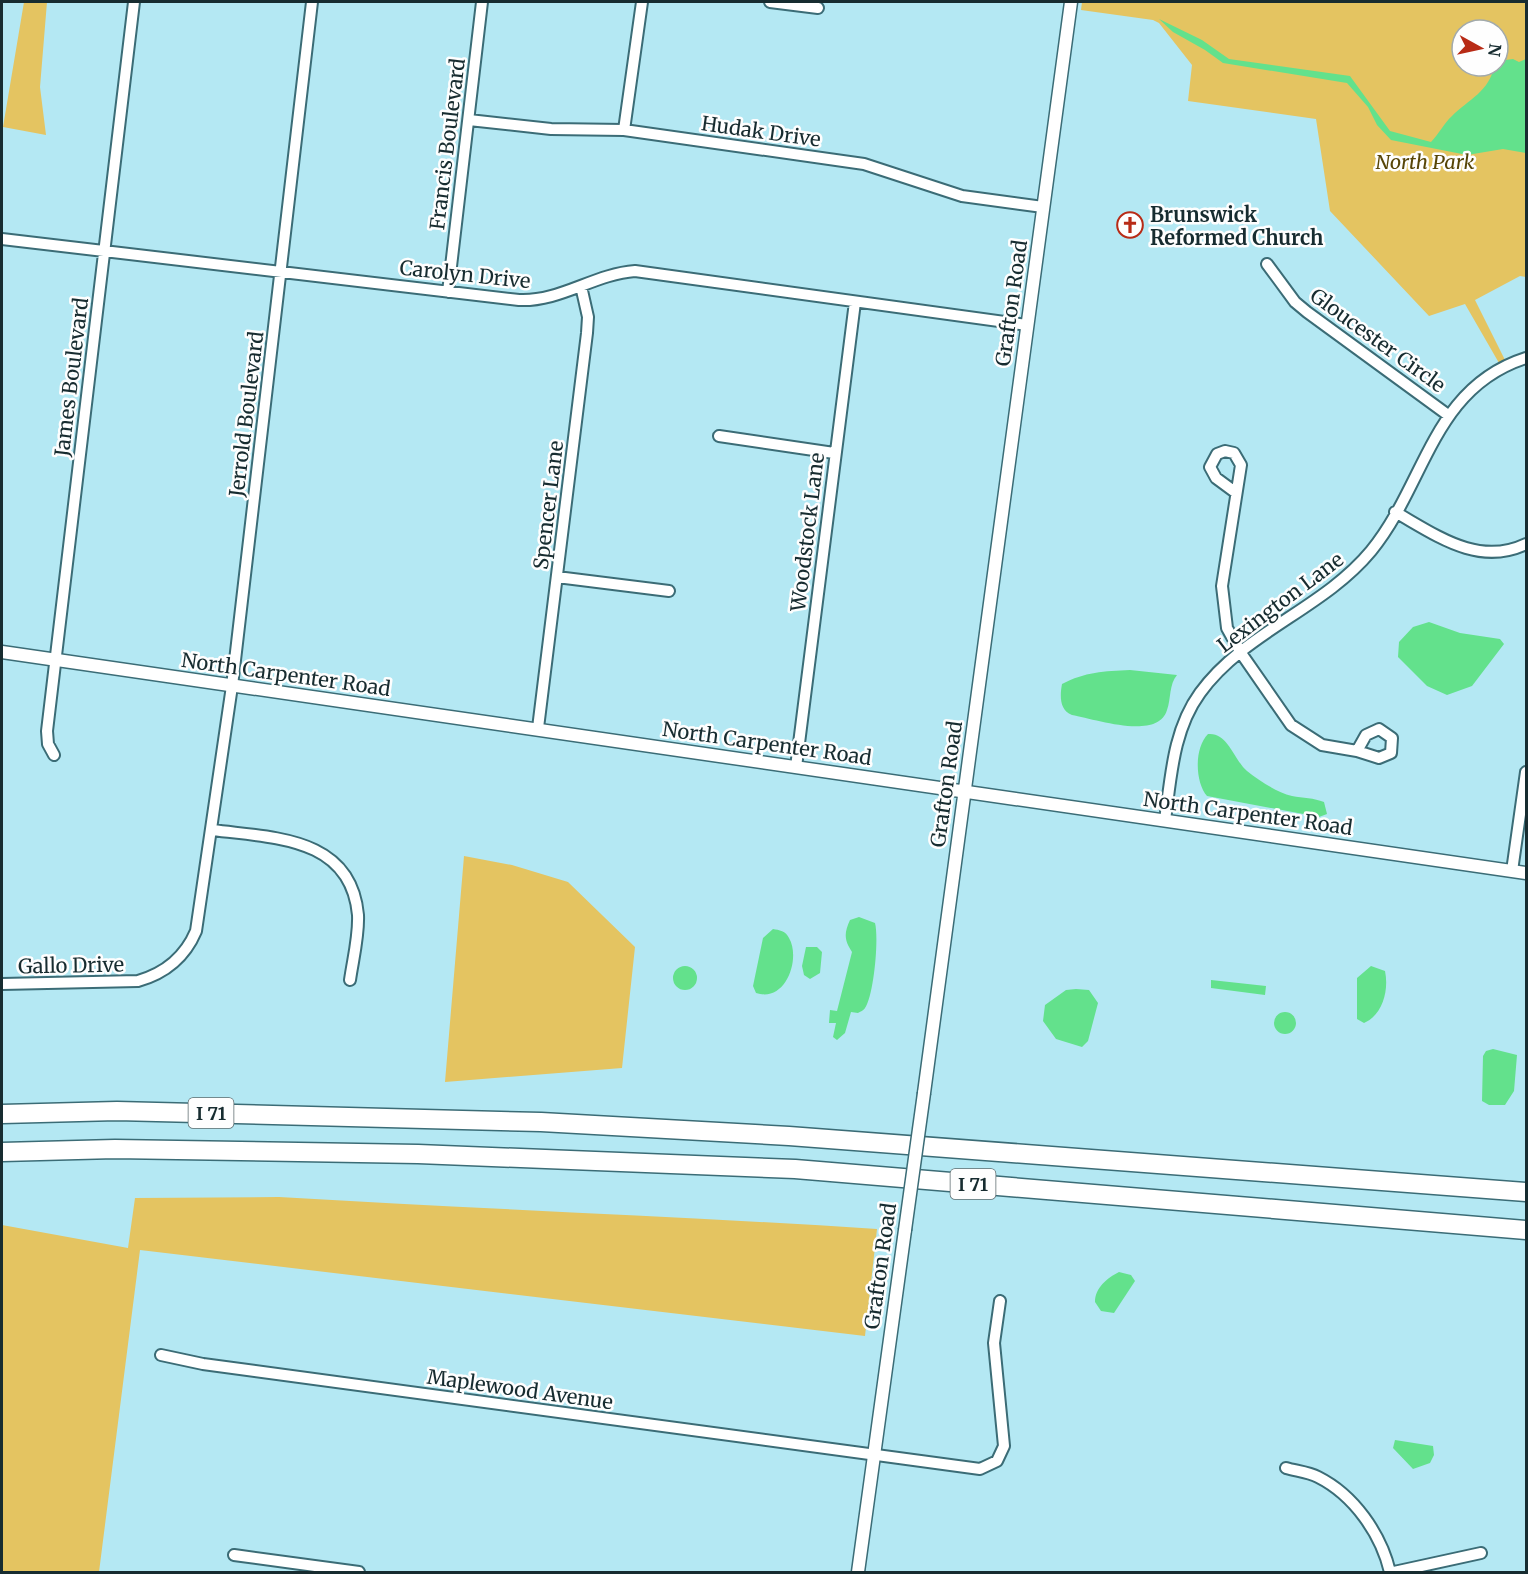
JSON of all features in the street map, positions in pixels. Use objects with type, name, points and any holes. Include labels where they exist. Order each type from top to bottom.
[{"type":"highway","name":"I 71","points":[[2,1114],[117,1111],[420,1117],[656,1128],[1527,1192]]},
{"type":"highway","name":"I 71","points":[[2,1152],[115,1149],[406,1153],[795,1169],[1527,1230]]},
{"type":"street","name":"James Boulevard","points":[[54,754],[48,744],[46,731],[134,2]]},
{"type":"street","name":"Jerrold Boulevard","points":[[213,830],[312,2]]},
{"type":"street","name":"Francis Boulevard","points":[[448,292],[483,2]]},
{"type":"street","points":[[624,130],[642,2]]},
{"type":"street","points":[[770,2],[818,8]]},
{"type":"street","name":"Grafton Road","points":[[858,1572],[1071,2]]},
{"type":"street","name":"Hudak Drive","points":[[469,120],[551,129],[624,130],[864,164],[962,196],[1043,207]]},
{"type":"street","name":"Carolyn Drive","points":[[2,239],[531,301],[581,286],[610,274],[634,271],[1027,325]]},
{"type":"street","name":"Gloucester Circle","points":[[1267,264],[1295,302],[1448,415]]},
{"type":"street","name":"Spencer Lane","points":[[538,728],[587,333],[588,317],[581,286]]},
{"type":"street","name":"Woodstock Lane","points":[[796,767],[834,453],[855,302]]},
{"type":"street","name":"Lexington Lane","points":[[1165,820],[1175,753],[1189,713],[1200,693],[1241,653],[1346,577],[1373,549],[1448,415],[1489,375],[1527,358]]},
{"type":"street","points":[[718,436],[834,453]]},
{"type":"street","points":[[1235,492],[1221,601],[1227,628],[1241,653],[1286,718],[1298,730],[1322,745],[1357,751]]},
{"type":"street","points":[[1395,512],[1467,550],[1495,552],[1527,544]]},
{"type":"street","points":[[557,577],[669,591]]},
{"type":"street","name":"North Carpenter Road","points":[[2,652],[1527,873]]},
{"type":"street","points":[[1512,871],[1527,772]]},
{"type":"street","points":[[213,830],[293,840],[319,851],[338,868],[352,890],[358,916],[350,980]]},
{"type":"street","name":"Gallo Drive","points":[[2,984],[121,983],[147,979],[167,969],[183,954],[196,931],[213,830]]},
{"type":"street","name":"Maplewood Avenue","points":[[161,1355],[203,1364],[980,1469],[989,1467],[1000,1458],[1005,1442],[994,1343],[1000,1301]]},
{"type":"street","points":[[1286,1468],[1317,1476],[1353,1504],[1372,1528],[1392,1572],[1481,1553]]},
{"type":"street","points":[[234,1555],[359,1572]]},
{"type":"green space","points":[[24,2],[47,2],[40,87],[46,135],[3,127]]},
{"type":"green space","name":"North Park","points":[[1082,2],[1526,2],[1526,277],[1520,276],[1475,300],[1505,360],[1499,363],[1465,304],[1429,316],[1330,211],[1316,119],[1188,101],[1192,65],[1159,23],[1153,20],[1081,10]]},
{"type":"green space","points":[[464,856],[512,865],[568,882],[635,947],[622,1068],[445,1082]]},
{"type":"green space","points":[[279,1197],[877,1229],[865,1336],[140,1250],[99,1572],[2,1572],[2,1225],[128,1248],[135,1198]]},
{"type":"shaded area","points":[[1159,19],[1202,40],[1229,59],[1350,76],[1390,131],[1431,142],[1449,119],[1478,94],[1490,78],[1510,78],[1510,59],[1519,62],[1526,59],[1526,153],[1503,149],[1467,155],[1391,140],[1377,125],[1368,107],[1347,83],[1223,63],[1173,32]]},
{"type":"shaded area","points":[[1429,622],[1460,633],[1500,639],[1504,644],[1472,686],[1447,695],[1427,686],[1398,657],[1399,642],[1413,627]]},
{"type":"shaded area","points":[[1130,670],[1177,675],[1167,710],[1161,719],[1152,724],[1125,726],[1072,715],[1065,710],[1061,697],[1062,684],[1095,673]]},
{"type":"shaded area","points":[[1208,734],[1221,737],[1242,766],[1263,782],[1292,796],[1324,802],[1327,814],[1319,817],[1207,796],[1198,774],[1198,756],[1203,740]]},
{"type":"shaded area","points":[[859,917],[875,923],[875,966],[871,991],[865,1008],[858,1013],[851,1012],[845,1033],[837,1040],[833,1037],[836,1023],[829,1023],[830,1010],[837,1011],[852,952],[846,940],[847,929],[850,920]]},
{"type":"shaded area","points":[[773,929],[784,932],[789,938],[793,956],[792,967],[783,985],[776,991],[767,994],[756,993],[753,986],[763,938]]},
{"type":"shaded area","points":[[806,947],[817,947],[822,952],[820,973],[810,979],[804,975],[802,966]]},
{"type":"shaded area","points":[[685,966],[693,970],[697,978],[693,986],[685,990],[677,986],[673,978],[677,970]]},
{"type":"shaded area","points":[[1371,966],[1385,971],[1386,986],[1380,1008],[1371,1019],[1364,1023],[1357,1019],[1357,978]]},
{"type":"shaded area","points":[[1211,980],[1266,986],[1265,995],[1211,988]]},
{"type":"shaded area","points":[[1066,990],[1089,990],[1098,1003],[1088,1041],[1082,1047],[1056,1039],[1043,1021],[1045,1005]]},
{"type":"shaded area","points":[[1285,1012],[1293,1015],[1296,1023],[1293,1031],[1285,1034],[1277,1031],[1274,1023],[1277,1015]]},
{"type":"shaded area","points":[[1493,1049],[1517,1055],[1514,1091],[1505,1105],[1489,1105],[1482,1101],[1483,1056],[1486,1051]]},
{"type":"shaded area","points":[[1119,1272],[1131,1275],[1135,1281],[1114,1313],[1101,1311],[1095,1302],[1097,1292],[1106,1280]]},
{"type":"shaded area","points":[[1395,1440],[1433,1446],[1434,1455],[1430,1463],[1413,1469],[1393,1448]]},
{"type":"place","name":"Brunswick Reformed Church","points":[[1130,225]]}]
